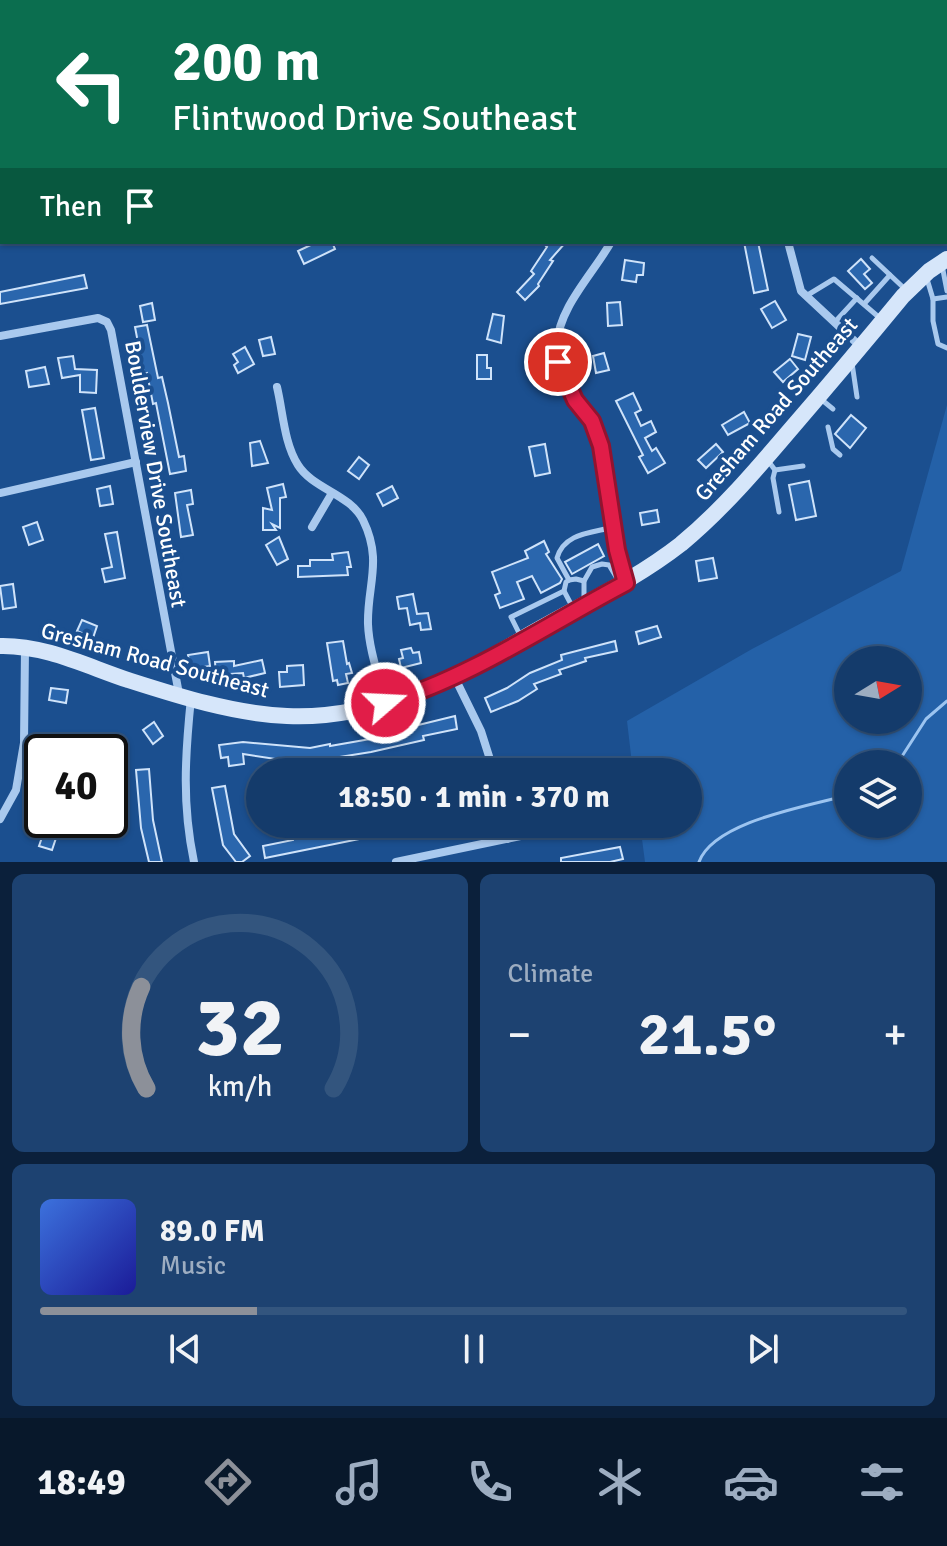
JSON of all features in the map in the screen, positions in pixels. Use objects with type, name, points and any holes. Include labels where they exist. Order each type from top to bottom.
[{"type":"street","points":[[610,244],[561,320],[557,343],[558,362],[575,400],[592,421],[601,446],[623,584]]},
{"type":"street","points":[[788,244],[801,291],[834,323],[856,352]]},
{"type":"street","name":"Gresham Road Southeast","points":[[0,646],[25,647],[235,709],[289,716],[330,715],[385,703],[454,676],[623,584],[681,544],[770,464],[818,397],[883,320],[908,291],[944,261]]},
{"type":"street","name":"Boulderview Drive Southeast","points":[[0,336],[98,318],[107,322],[111,330],[185,696],[184,765],[188,831],[194,862]]},
{"type":"street","points":[[277,387],[289,446],[298,466],[347,502],[362,518],[371,542],[374,574],[368,621],[385,703]]},
{"type":"street","points":[[0,493],[136,462]]},
{"type":"street","points":[[312,527],[332,493]]},
{"type":"street","points":[[0,819],[16,790],[24,743],[25,647]]},
{"type":"street","points":[[454,676],[481,731],[490,758]]},
{"type":"street","points":[[396,862],[512,838]]},
{"type":"lane","points":[[872,258],[908,291]]},
{"type":"lane","points":[[933,299],[947,294],[944,261]]},
{"type":"lane","points":[[864,304],[890,274]]},
{"type":"lane","points":[[926,274],[933,299],[933,321],[938,344],[947,348]]},
{"type":"lane","points":[[806,296],[834,279],[883,320]]},
{"type":"lane","points":[[834,323],[857,298]]},
{"type":"lane","points":[[856,352],[857,397]]},
{"type":"lane","points":[[818,397],[833,409]]},
{"type":"lane","points":[[828,427],[833,449],[840,455]]},
{"type":"lane","points":[[779,512],[770,464],[803,466]]},
{"type":"lane","points":[[569,580],[557,558],[560,547],[569,538],[614,527]]},
{"type":"lane","points":[[581,607],[584,581],[592,567],[609,565],[623,584]]},
{"type":"lane","points":[[569,580],[584,581]]},
{"type":"lane","points":[[564,591],[569,580]]},
{"type":"lane","points":[[564,591],[581,607]]},
{"type":"lane","points":[[522,639],[511,617],[564,591]]},
{"type":"shaded area","points":[[947,405],[947,862],[645,862],[642,838],[702,838],[702,758],[631,758],[627,721],[752,649],[901,571]]},
{"type":"building","points":[[313,244],[333,244],[335,249],[304,264],[298,251]]},
{"type":"building","points":[[544,244],[564,244],[550,260],[553,261],[539,286],[525,300],[517,292],[534,274],[531,271],[547,247]]},
{"type":"building","points":[[744,244],[758,244],[768,290],[754,293]]},
{"type":"building","points":[[861,259],[870,269],[864,274],[872,283],[865,289],[848,271]]},
{"type":"building","points":[[625,260],[644,263],[643,275],[637,275],[636,282],[622,280]]},
{"type":"building","points":[[84,275],[87,288],[0,304],[0,292]]},
{"type":"building","points":[[775,301],[786,320],[772,328],[761,309]]},
{"type":"building","points":[[620,302],[622,325],[608,326],[607,303]]},
{"type":"building","points":[[152,303],[155,320],[143,322],[140,306]]},
{"type":"building","points":[[493,314],[504,316],[501,343],[487,339]]},
{"type":"building","points":[[147,325],[179,457],[184,456],[186,471],[170,474],[156,403],[153,404],[147,373],[144,374],[135,327]]},
{"type":"building","points":[[798,334],[811,337],[805,360],[792,356]]},
{"type":"building","points":[[271,337],[275,354],[263,356],[259,340]]},
{"type":"building","points":[[245,347],[254,364],[238,373],[234,365],[238,362],[233,354]]},
{"type":"building","points":[[604,353],[609,370],[596,373],[593,356]]},
{"type":"building","points":[[477,355],[487,355],[491,379],[477,379]]},
{"type":"building","points":[[73,356],[75,369],[97,370],[96,393],[80,392],[80,375],[62,378],[58,358]]},
{"type":"building","points":[[790,359],[798,369],[783,382],[774,372]]},
{"type":"building","points":[[45,367],[49,384],[29,387],[26,371]]},
{"type":"building","points":[[633,393],[641,410],[635,413],[641,426],[651,421],[656,432],[645,438],[652,451],[656,448],[665,463],[648,473],[639,457],[643,455],[616,401]]},
{"type":"building","points":[[95,408],[104,458],[91,460],[82,410]]},
{"type":"building","points":[[744,412],[750,423],[728,435],[722,425]]},
{"type":"building","points":[[851,415],[866,428],[850,448],[835,434]]},
{"type":"building","points":[[260,441],[268,463],[252,466],[250,443]]},
{"type":"building","points":[[545,444],[550,473],[535,476],[529,447]]},
{"type":"building","points":[[716,444],[723,452],[706,468],[698,460]]},
{"type":"building","points":[[359,457],[369,465],[359,479],[348,471]]},
{"type":"building","points":[[809,481],[816,516],[796,520],[789,485]]},
{"type":"building","points":[[283,484],[286,497],[280,498],[280,528],[272,524],[276,530],[263,530],[263,508],[272,510],[267,488]]},
{"type":"building","points":[[110,486],[113,504],[100,506],[97,489]]},
{"type":"building","points":[[392,486],[398,498],[383,506],[377,494]]},
{"type":"building","points":[[191,490],[193,504],[187,505],[193,535],[181,537],[175,493]]},
{"type":"building","points":[[657,510],[659,522],[642,525],[640,513]]},
{"type":"building","points":[[37,522],[43,540],[29,545],[23,527]]},
{"type":"building","points":[[117,532],[125,578],[105,582],[102,569],[112,567],[105,534]]},
{"type":"building","points":[[279,537],[288,559],[277,565],[266,545]]},
{"type":"building","points":[[544,541],[549,552],[546,554],[562,579],[560,583],[541,593],[532,576],[517,582],[524,599],[500,608],[495,595],[500,593],[492,572],[528,558],[525,551]]},
{"type":"building","points":[[598,544],[604,556],[572,574],[565,562]]},
{"type":"building","points":[[348,552],[351,567],[347,567],[348,575],[298,577],[298,566],[310,566],[310,560],[333,560],[332,554]]},
{"type":"building","points":[[713,558],[717,578],[699,581],[696,561]]},
{"type":"building","points":[[13,584],[16,607],[3,609],[0,586]]},
{"type":"building","points":[[413,594],[417,614],[428,613],[431,629],[421,630],[420,623],[410,625],[407,608],[399,609],[397,597]]},
{"type":"building","points":[[82,620],[97,626],[93,638],[77,631]]},
{"type":"building","points":[[657,626],[661,637],[639,644],[636,632]]},
{"type":"building","points":[[343,641],[352,673],[346,674],[348,683],[338,685],[337,680],[333,681],[327,643]]},
{"type":"building","points":[[615,641],[617,651],[585,658],[586,661],[559,670],[561,674],[534,684],[537,689],[518,701],[491,712],[485,698],[530,673],[562,660],[561,655]]},
{"type":"building","points":[[411,648],[413,653],[419,652],[421,663],[401,668],[401,650]]},
{"type":"building","points":[[208,652],[210,666],[190,669],[188,655]]},
{"type":"building","points":[[262,660],[265,673],[244,678],[243,673],[216,675],[215,662],[234,661],[234,666]]},
{"type":"building","points":[[303,665],[304,685],[280,687],[279,672],[287,672],[287,666]]},
{"type":"building","points":[[51,688],[68,690],[66,703],[49,700]]},
{"type":"building","points":[[455,716],[457,729],[423,736],[424,740],[333,758],[269,758],[243,754],[244,764],[229,766],[228,757],[221,758],[219,745],[243,742],[310,748],[399,734],[398,730]]},
{"type":"building","points":[[154,722],[163,736],[153,744],[143,730]]},
{"type":"building","points":[[149,769],[153,820],[162,862],[149,862],[141,828],[136,770]]},
{"type":"building","points":[[225,786],[234,834],[250,856],[242,862],[236,862],[223,845],[212,788]]},
{"type":"building","points":[[42,838],[56,838],[52,850],[39,846]]},
{"type":"building","points":[[364,838],[265,858],[263,846],[293,840]]},
{"type":"building","points":[[620,847],[623,859],[561,862],[561,858]]},
{"type":"waterway","points":[[906,750],[926,719],[947,701]]},
{"type":"waterway","points":[[699,862],[708,848],[742,826],[834,798]]},
{"type":"route","points":[[385,703],[433,686],[488,660],[626,583],[617,550],[601,446],[592,421],[575,400],[558,362]]}]
